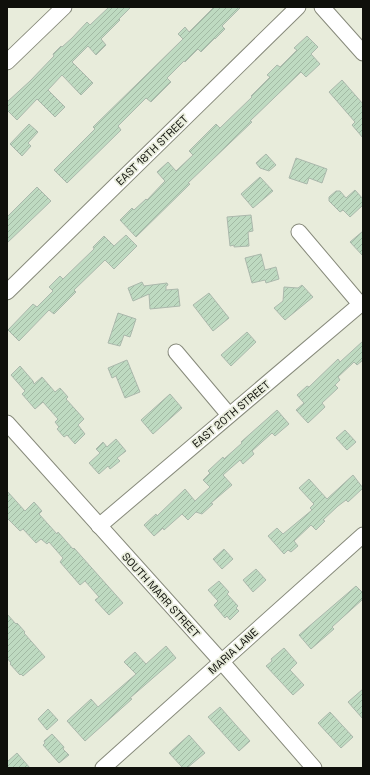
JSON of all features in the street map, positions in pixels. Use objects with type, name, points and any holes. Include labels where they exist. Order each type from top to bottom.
[{"type":"street","points":[[7,62],[64,7]]},
{"type":"street","name":"EAST 18TH STREET","points":[[7,292],[298,7]]},
{"type":"street","points":[[322,7],[363,53]]},
{"type":"street","points":[[299,232],[362,303]]},
{"type":"street","name":"EAST 20TH STREET","points":[[99,526],[362,303]]},
{"type":"street","points":[[176,352],[230,415]]},
{"type":"street","name":"SOUTH MARR STREET","points":[[7,423],[221,661],[314,768]]},
{"type":"street","name":"MARIA LANE","points":[[103,768],[363,535]]},
{"type":"building","points":[[109,7],[131,7],[101,39],[106,45],[96,55],[88,46],[72,62],[93,83],[81,95],[62,75],[48,90],[65,107],[55,117],[37,99],[17,120],[7,110],[7,102],[30,81],[54,56],[53,54],[61,46],[62,47],[72,38],[87,22],[90,25]]},
{"type":"building","points":[[214,7],[241,7],[222,26],[225,29],[201,52],[198,49],[185,62],[184,61],[167,78],[171,82],[151,102],[146,98],[118,126],[121,130],[67,183],[54,170],[95,129],[93,127],[183,39],[178,34],[185,27],[189,32]]},
{"type":"building","points":[[307,36],[318,47],[311,54],[320,64],[306,77],[301,72],[250,121],[252,122],[188,183],[190,184],[136,237],[120,220],[132,208],[134,210],[146,199],[147,200],[165,181],[157,172],[168,162],[176,171],[193,155],[189,151],[216,124],[220,128],[252,97],[251,96],[270,77],[267,75],[277,65],[280,67],[297,50],[294,48]]},
{"type":"building","points":[[342,80],[363,104],[363,138],[352,125],[355,122],[329,92]]},
{"type":"building","points":[[29,124],[38,132],[28,143],[31,146],[22,156],[10,144]]},
{"type":"building","points":[[266,154],[276,165],[269,171],[260,168],[256,163]]},
{"type":"building","points":[[296,158],[327,169],[322,183],[309,178],[307,184],[289,178]]},
{"type":"building","points":[[260,177],[273,191],[253,208],[241,194]]},
{"type":"building","points":[[37,187],[51,201],[7,243],[7,217]]},
{"type":"building","points":[[355,190],[363,199],[363,205],[350,217],[343,210],[340,212],[329,201],[329,197],[336,191],[340,191],[346,198]]},
{"type":"building","points":[[251,215],[253,231],[248,232],[249,246],[230,246],[227,217]]},
{"type":"building","points":[[363,231],[363,256],[350,242]]},
{"type":"building","points":[[126,235],[137,246],[114,269],[105,260],[74,290],[76,292],[54,314],[49,310],[19,341],[8,330],[33,304],[37,307],[53,291],[49,287],[60,276],[63,279],[94,249],[93,247],[104,236],[114,246]]},
{"type":"building","points":[[261,254],[265,270],[276,267],[279,279],[266,283],[265,280],[252,283],[245,258]]},
{"type":"building","points":[[142,282],[144,286],[167,283],[168,285],[166,286],[166,290],[178,289],[180,306],[150,309],[149,294],[133,301],[128,288]]},
{"type":"building","points":[[302,285],[313,297],[285,320],[274,308],[283,301],[284,287],[298,288]]},
{"type":"building","points":[[209,293],[229,318],[213,331],[193,305]]},
{"type":"building","points":[[118,313],[136,319],[130,337],[124,335],[120,346],[108,343]]},
{"type":"building","points":[[247,332],[256,342],[231,366],[221,355]]},
{"type":"building","points":[[363,341],[363,360],[357,365],[354,362],[338,377],[340,380],[335,385],[338,388],[322,403],[325,407],[308,423],[296,410],[304,403],[297,395],[307,386],[309,387],[338,359],[340,362]]},
{"type":"building","points":[[127,360],[140,392],[125,398],[116,376],[112,378],[108,368]]},
{"type":"building","points":[[20,366],[34,384],[42,377],[55,392],[60,388],[68,397],[66,399],[84,419],[78,425],[85,434],[75,444],[67,435],[64,437],[57,429],[59,427],[55,422],[58,419],[43,402],[35,409],[22,394],[25,391],[11,375]]},
{"type":"building","points":[[170,394],[182,408],[153,434],[141,420]]},
{"type":"building","points":[[277,410],[289,424],[275,436],[272,433],[252,451],[254,454],[243,464],[240,460],[223,475],[232,485],[211,503],[213,504],[202,514],[196,512],[188,520],[182,514],[164,530],[163,528],[154,536],[144,525],[156,514],[157,516],[185,489],[195,501],[210,487],[203,480],[210,473],[208,471],[223,457],[224,459]]},
{"type":"building","points":[[345,430],[356,442],[347,450],[336,438]]},
{"type":"building","points":[[116,439],[126,451],[117,458],[120,461],[110,469],[108,466],[99,474],[89,463],[100,453],[96,449],[103,442],[107,447]]},
{"type":"building","points":[[353,475],[363,488],[348,502],[346,500],[338,506],[323,520],[325,521],[316,530],[311,525],[294,541],[298,546],[291,552],[288,550],[284,554],[268,536],[277,528],[283,534],[312,510],[310,508],[314,504],[299,488],[309,479],[327,499]]},
{"type":"building","points":[[7,491],[25,511],[34,502],[42,511],[39,514],[57,534],[58,532],[73,549],[74,548],[123,603],[109,615],[95,600],[99,597],[85,581],[80,585],[60,562],[63,558],[49,542],[47,544],[41,539],[36,543],[23,529],[20,531],[7,518]]},
{"type":"building","points":[[224,549],[233,559],[222,569],[213,559]]},
{"type":"building","points":[[256,569],[266,580],[253,592],[243,580]]},
{"type":"building","points":[[219,581],[229,592],[227,594],[238,606],[236,608],[239,611],[230,620],[227,616],[225,618],[214,605],[218,601],[208,590]]},
{"type":"building","points":[[356,586],[363,593],[363,599],[332,627],[334,629],[311,649],[299,635]]},
{"type":"building","points":[[7,614],[25,632],[24,633],[45,657],[23,676],[21,674],[20,675],[10,664],[11,663],[7,658]]},
{"type":"building","points":[[166,646],[176,658],[130,698],[132,699],[85,741],[67,721],[91,699],[98,707],[136,674],[124,662],[135,652],[146,664]]},
{"type":"building","points":[[284,648],[297,663],[290,670],[304,685],[293,695],[266,666],[272,661],[271,659]]},
{"type":"building","points":[[363,689],[363,719],[348,702]]},
{"type":"building","points":[[220,707],[250,741],[239,751],[208,717]]},
{"type":"building","points":[[48,709],[58,720],[47,730],[38,719]]},
{"type":"building","points":[[330,712],[353,737],[341,748],[318,723]]},
{"type":"building","points":[[52,734],[69,755],[59,763],[43,745],[45,743],[44,741]]},
{"type":"building","points":[[189,735],[205,753],[187,768],[183,768],[169,753]]},
{"type":"building","points":[[17,753],[30,768],[7,768],[7,762]]}]
